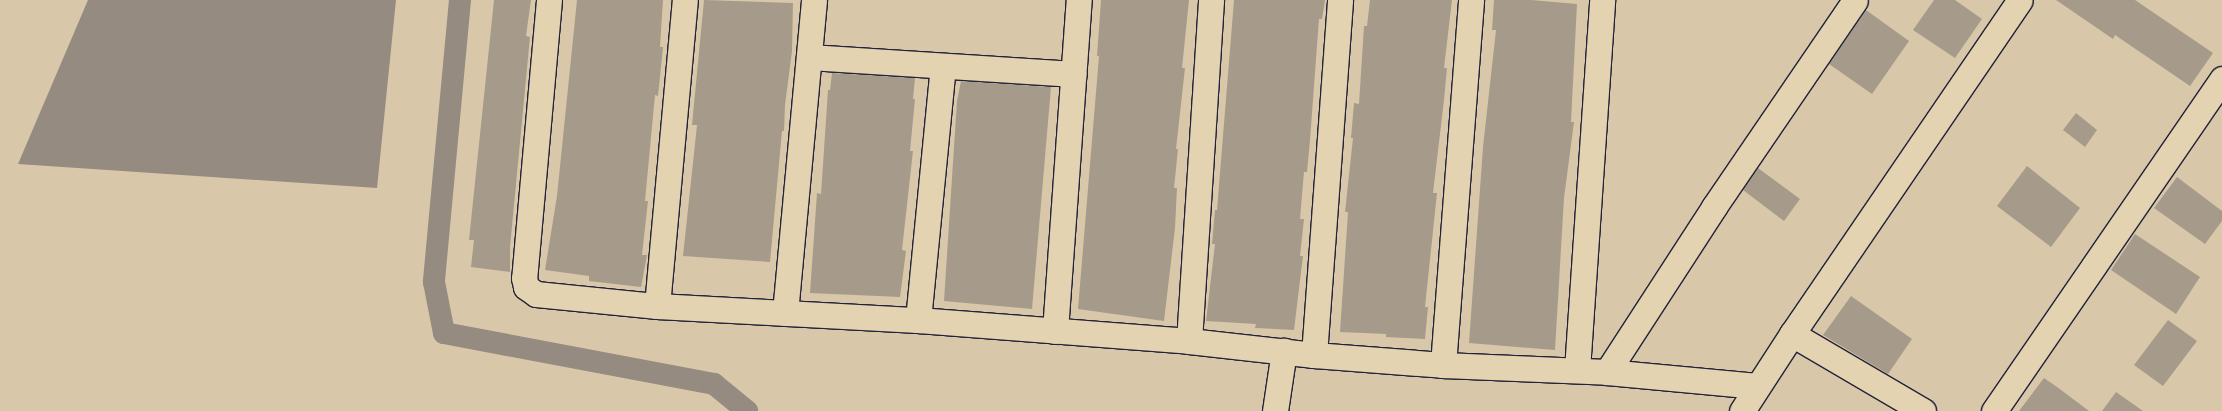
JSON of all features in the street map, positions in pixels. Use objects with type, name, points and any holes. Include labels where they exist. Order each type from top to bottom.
[{"type":"street","points":[[550,0],[524,278],[526,287],[536,294],[657,306],[918,320],[1188,341],[1443,365],[1607,372],[1757,386]]},
{"type":"street","points":[[657,306],[685,0]]},
{"type":"street","points":[[785,313],[814,0]]},
{"type":"street","points":[[1055,331],[1079,0]]},
{"type":"street","points":[[1188,341],[1211,0]]},
{"type":"street","points":[[1314,354],[1340,0]]},
{"type":"street","points":[[1443,365],[1471,0]]},
{"type":"street","points":[[1577,370],[1602,0]]},
{"type":"street","points":[[1607,372],[1714,207],[1855,0]]},
{"type":"street","points":[[1742,411],[1792,334],[2020,0]]},
{"type":"street","points":[[810,57],[1073,74]]},
{"type":"street","points":[[918,320],[943,67]]},
{"type":"street","points":[[1994,411],[2222,79]]},
{"type":"street","points":[[1792,334],[1923,411]]},
{"type":"street","points":[[1276,411],[1284,351]]},
{"type":"shaded area","points":[[88,0],[396,0],[377,188],[18,164]]},
{"type":"building","points":[[494,0],[531,0],[526,36],[530,37],[510,247],[510,272],[471,267],[474,240],[469,240]]},
{"type":"building","points":[[577,0],[663,0],[660,47],[663,47],[658,96],[655,95],[645,201],[648,201],[642,255],[647,255],[641,287],[589,281],[589,276],[545,270],[557,196]]},
{"type":"building","points":[[704,0],[793,3],[792,51],[785,105],[784,131],[782,131],[770,262],[683,256],[697,125],[692,125]]},
{"type":"building","points":[[1101,0],[1189,0],[1182,68],[1185,68],[1176,149],[1178,149],[1174,188],[1177,188],[1175,228],[1164,321],[1078,309],[1099,56],[1097,56]]},
{"type":"building","points":[[1234,0],[1325,0],[1322,19],[1319,19],[1307,172],[1304,172],[1300,219],[1304,219],[1300,256],[1303,256],[1294,330],[1255,328],[1256,324],[1206,321],[1215,244],[1212,244],[1215,210],[1217,210]]},
{"type":"building","points":[[1370,0],[1452,0],[1444,68],[1447,68],[1444,100],[1433,193],[1437,193],[1425,307],[1428,307],[1425,339],[1386,337],[1386,334],[1340,332],[1348,212],[1345,212],[1353,138],[1351,138],[1354,103],[1359,104],[1364,26],[1367,26]]},
{"type":"building","points":[[1494,0],[1531,0],[1577,4],[1571,122],[1574,122],[1564,198],[1555,350],[1469,343],[1483,147],[1496,30],[1492,30]]},
{"type":"building","points":[[1934,0],[1955,0],[1982,19],[1955,58],[1913,30]]},
{"type":"building","points":[[2056,0],[2135,0],[2213,53],[2190,86],[2115,35],[2113,39]]},
{"type":"building","points":[[1866,10],[1909,41],[1872,94],[1829,64]]},
{"type":"building","points":[[832,73],[915,78],[910,151],[913,151],[902,250],[906,251],[900,297],[810,293],[817,193],[821,194],[828,90],[830,90]]},
{"type":"building","points":[[961,81],[1051,87],[1032,309],[944,301],[957,101]]},
{"type":"building","points":[[2076,113],[2097,130],[2085,147],[2063,130]]},
{"type":"building","points":[[2027,166],[2080,208],[2051,247],[1997,206]]},
{"type":"building","points":[[1758,168],[1800,199],[1784,221],[1743,190]]},
{"type":"building","points":[[2177,177],[2222,211],[2222,221],[2205,244],[2154,208]]},
{"type":"building","points":[[2135,234],[2200,277],[2176,314],[2111,270]]},
{"type":"building","points":[[1851,296],[1912,339],[1888,374],[1823,335]]},
{"type":"building","points":[[2168,320],[2197,341],[2163,386],[2134,365]]},
{"type":"building","points":[[2044,378],[2057,387],[2089,411],[2019,411]]},
{"type":"building","points":[[2116,392],[2143,411],[2102,411]]},
{"type":"waterway","points":[[460,0],[434,282],[444,333],[714,384],[747,411]]}]
